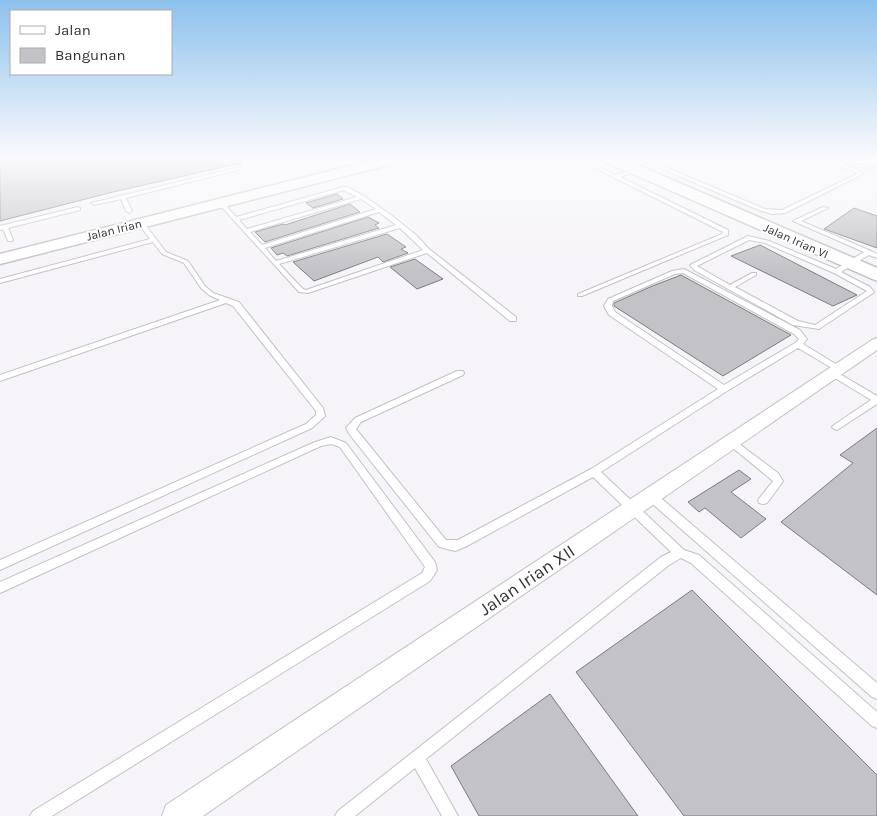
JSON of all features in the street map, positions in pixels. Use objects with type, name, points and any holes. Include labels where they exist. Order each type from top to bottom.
[{"type":"street","name":"Jalan Irian","points":[[4,235],[168,195]]},
{"type":"street","name":"Jalan Irian","points":[[0,259],[257,195]]},
{"type":"street","name":"Jalan Irian VI","points":[[698,195],[843,268],[877,275]]},
{"type":"street","name":"Jalan Irian XII","points":[[177,816],[198,810],[642,502],[877,343]]},
{"type":"lane","points":[[94,203],[126,204],[154,195]]},
{"type":"lane","points":[[235,218],[315,195]]},
{"type":"lane","points":[[358,195],[380,210],[424,245],[427,250],[513,319]]},
{"type":"lane","points":[[580,295],[725,235],[726,231],[722,228],[652,195]]},
{"type":"lane","points":[[722,195],[772,212],[783,212],[817,195]]},
{"type":"lane","points":[[246,231],[362,198]]},
{"type":"lane","points":[[222,204],[301,291],[306,292],[427,250]]},
{"type":"lane","points":[[825,208],[796,221],[877,256]]},
{"type":"lane","points":[[4,235],[78,209]]},
{"type":"lane","points":[[261,247],[380,210]]},
{"type":"lane","points":[[744,218],[763,210]]},
{"type":"lane","points":[[0,565],[316,422],[321,416],[320,410],[236,304],[211,294],[203,287],[186,262],[164,254],[142,224]]},
{"type":"lane","points":[[276,263],[399,226]]},
{"type":"lane","points":[[748,238],[767,242],[843,268],[871,292],[818,326],[796,323],[696,269],[693,265],[748,238]]},
{"type":"lane","points":[[0,281],[154,240]]},
{"type":"lane","points":[[843,268],[869,252]]},
{"type":"lane","points":[[460,373],[358,420],[352,428],[353,433],[443,544],[455,546],[462,544],[594,472],[724,389],[798,345],[803,339],[797,332],[686,272],[674,272],[613,298],[608,303],[608,309],[612,313],[724,389]]},
{"type":"lane","points":[[731,287],[754,274]]},
{"type":"lane","points":[[0,378],[227,300]]},
{"type":"lane","points":[[798,345],[877,400],[837,427]]},
{"type":"lane","points":[[0,588],[330,440],[343,444],[431,566],[431,570],[426,577],[38,816]]},
{"type":"lane","points":[[731,442],[775,476],[778,481],[763,500]]},
{"type":"lane","points":[[594,472],[642,502],[877,692]]},
{"type":"lane","points":[[642,502],[680,553],[695,559],[877,722]]},
{"type":"lane","points":[[343,816],[665,561],[680,553]]},
{"type":"lane","points":[[418,757],[450,816]]},
{"type":"building","points":[[0,195],[101,195],[0,221]]},
{"type":"building","points":[[333,195],[338,195],[343,199],[313,208],[306,203]]},
{"type":"building","points":[[350,204],[360,212],[265,242],[255,232],[285,225]]},
{"type":"building","points":[[854,208],[877,216],[877,248],[824,229]]},
{"type":"building","points":[[368,217],[379,223],[375,225],[379,228],[287,256],[283,253],[277,255],[271,248]]},
{"type":"building","points":[[387,234],[406,247],[401,249],[408,253],[383,262],[378,257],[314,281],[293,262]]},
{"type":"building","points":[[760,245],[857,295],[833,306],[731,256]]},
{"type":"building","points":[[415,259],[443,279],[417,289],[390,267]]},
{"type":"building","points":[[681,275],[791,335],[723,376],[614,306],[614,303]]},
{"type":"building","points":[[877,428],[877,595],[781,522],[853,463],[840,455]]},
{"type":"building","points":[[739,470],[751,479],[731,492],[766,519],[741,538],[705,508],[699,512],[688,502]]},
{"type":"building","points":[[692,590],[877,775],[877,816],[684,816],[576,672]]},
{"type":"building","points":[[550,694],[638,816],[479,816],[451,766]]}]
